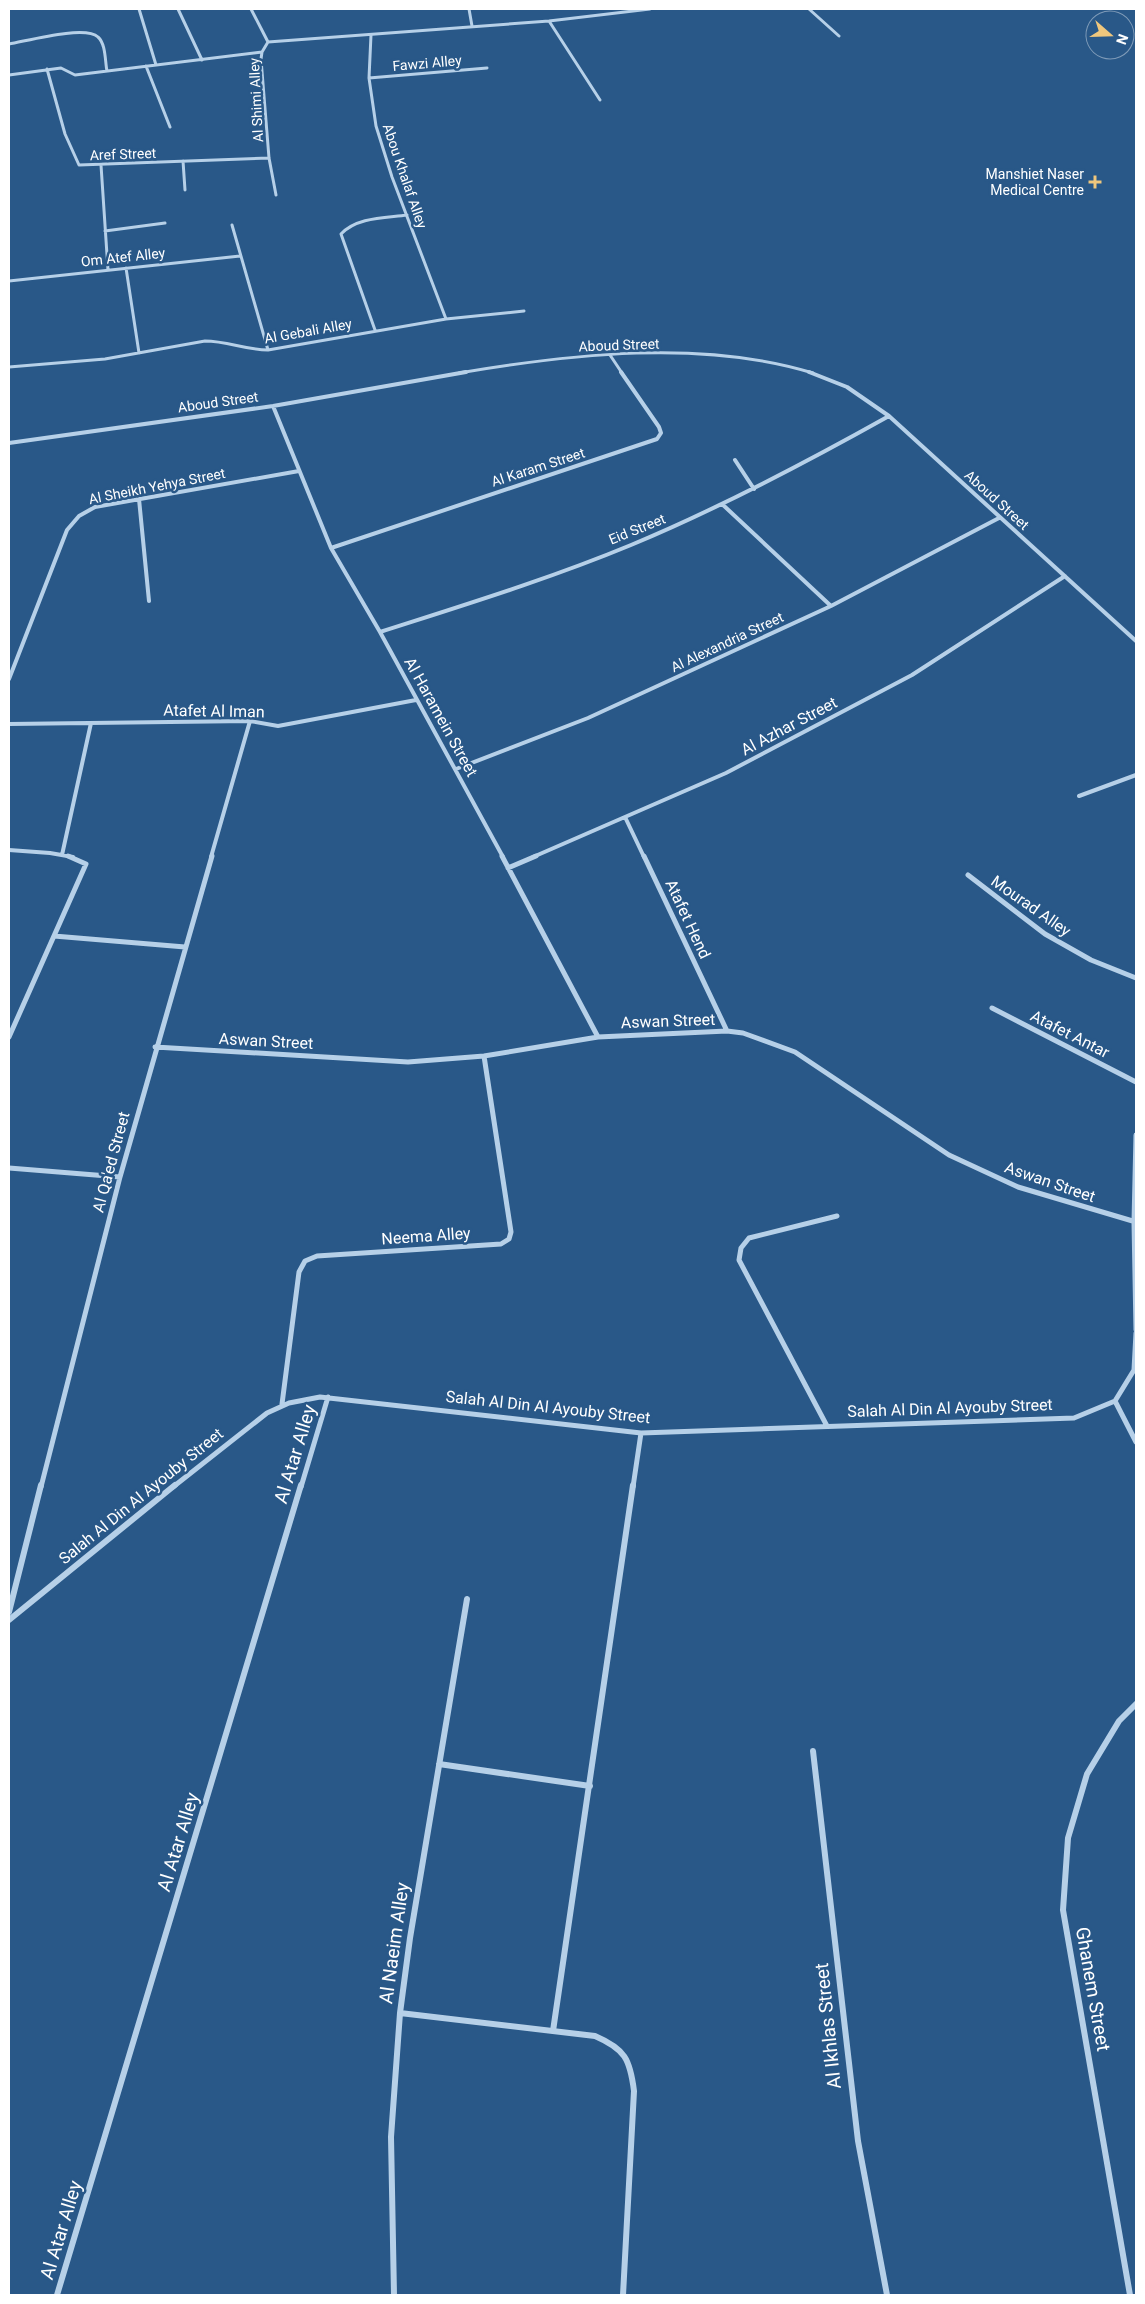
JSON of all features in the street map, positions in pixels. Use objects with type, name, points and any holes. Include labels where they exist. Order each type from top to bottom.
[{"type":"street","points":[[139,9],[156,65]]},
{"type":"street","points":[[178,9],[202,60]]},
{"type":"street","name":"Al Shimi Alley","points":[[251,9],[268,42],[262,52],[269,158],[276,195]]},
{"type":"street","points":[[469,9],[472,26]]},
{"type":"street","points":[[268,42],[550,21],[650,9]]},
{"type":"street","points":[[809,9],[839,36]]},
{"type":"street","points":[[550,21],[600,100]]},
{"type":"street","points":[[9,44],[77,33],[95,34],[100,38],[106,71]]},
{"type":"street","name":"Abou Khalaf Alley","points":[[371,35],[369,78],[376,126],[406,215],[446,319]]},
{"type":"street","points":[[9,75],[61,68],[75,75],[262,52]]},
{"type":"street","points":[[146,66],[170,127]]},
{"type":"street","name":"Fawzi Alley","points":[[369,78],[487,68]]},
{"type":"street","name":"Aref Street","points":[[48,69],[75,161],[79,164],[101,165],[269,158]]},
{"type":"street","points":[[182,161],[184,190]]},
{"type":"street","points":[[101,165],[108,270]]},
{"type":"street","points":[[375,330],[341,234],[345,228],[353,224],[406,215]]},
{"type":"street","points":[[106,231],[165,223]]},
{"type":"street","points":[[232,224],[268,350]]},
{"type":"street","name":"Om Atef Alley","points":[[9,281],[240,256]]},
{"type":"street","points":[[126,268],[139,353]]},
{"type":"street","name":"Al Gebali Alley","points":[[9,367],[91,361],[203,341],[229,343],[237,348],[253,351],[268,350],[446,319],[524,311]]},
{"type":"street","name":"Aboud Street","points":[[9,443],[273,406],[490,366],[610,355],[713,354],[768,361],[820,375],[866,398],[1136,641]]},
{"type":"street","name":"Al Karam Street","points":[[331,548],[657,439],[661,433],[659,427],[610,355]]},
{"type":"street","name":"Al Haramein Street","points":[[273,406],[331,548],[456,769],[598,1037]]},
{"type":"street","name":"Eid Street","points":[[380,632],[530,584],[665,530],[785,474],[888,416]]},
{"type":"street","points":[[735,460],[754,488]]},
{"type":"street","name":"Al Sheikh Yehya Street","points":[[9,679],[72,520],[96,507],[298,471]]},
{"type":"street","points":[[139,499],[149,600]]},
{"type":"street","points":[[722,504],[830,606]]},
{"type":"street","name":"Al Alexandria Street","points":[[456,769],[588,718],[830,606],[999,518]]},
{"type":"street","name":"Al Azhar Street","points":[[508,868],[726,773],[912,675],[1065,576]]},
{"type":"street","name":"Atafet Al Iman","points":[[9,724],[250,721],[278,726],[293,725],[416,700]]},
{"type":"street","name":"Al Qa'ed Street","points":[[9,1612],[155,1047],[250,721]]},
{"type":"street","points":[[62,855],[91,723]]},
{"type":"street","points":[[1079,796],[1136,775]]},
{"type":"street","name":"Atafet Hend","points":[[625,817],[727,1031]]},
{"type":"street","points":[[9,850],[62,855],[81,859],[86,864],[9,1037]]},
{"type":"street","name":"Mourad Alley","points":[[968,875],[1045,934],[1091,960],[1136,978]]},
{"type":"street","points":[[54,936],[185,947]]},
{"type":"street","name":"Atafet Antar","points":[[992,1008],[1136,1082]]},
{"type":"street","name":"Aswan Street","points":[[155,1047],[408,1062],[484,1056],[598,1037],[727,1031],[743,1033],[795,1052],[949,1155],[1018,1187],[1135,1222]]},
{"type":"street","name":"Neema Alley","points":[[282,1404],[299,1272],[305,1261],[317,1256],[501,1244],[509,1239],[512,1232],[484,1056]]},
{"type":"street","points":[[1136,1135],[1136,1332],[1134,1370],[1114,1401],[1136,1442]]},
{"type":"street","points":[[9,1168],[120,1177]]},
{"type":"street","points":[[827,1426],[739,1260],[741,1248],[749,1238],[837,1216]]},
{"type":"street","name":"Salah Al Din Al Ayouby Street","points":[[9,1620],[155,1501],[267,1414],[282,1404],[305,1398],[328,1397],[641,1433],[1074,1418],[1114,1401]]},
{"type":"street","name":"Al Atar Alley","points":[[56,2295],[328,1397]]},
{"type":"street","points":[[553,2031],[641,1433]]},
{"type":"street","name":"Al Naeim Alley","points":[[394,2295],[391,2137],[400,2013],[467,1599]]},
{"type":"street","name":"Ghanem Street","points":[[1130,2295],[1063,1910],[1068,1838],[1087,1774],[1119,1721],[1136,1704]]},
{"type":"street","name":"Al Ikhlas Street","points":[[813,1751],[858,2141],[887,2295]]},
{"type":"street","points":[[439,1764],[590,1786]]},
{"type":"street","points":[[400,2013],[595,2036],[616,2044],[631,2064],[634,2092],[623,2295]]},
{"type":"place","name":"Manshiet Naser Medical Centre","points":[[1095,182]]}]
